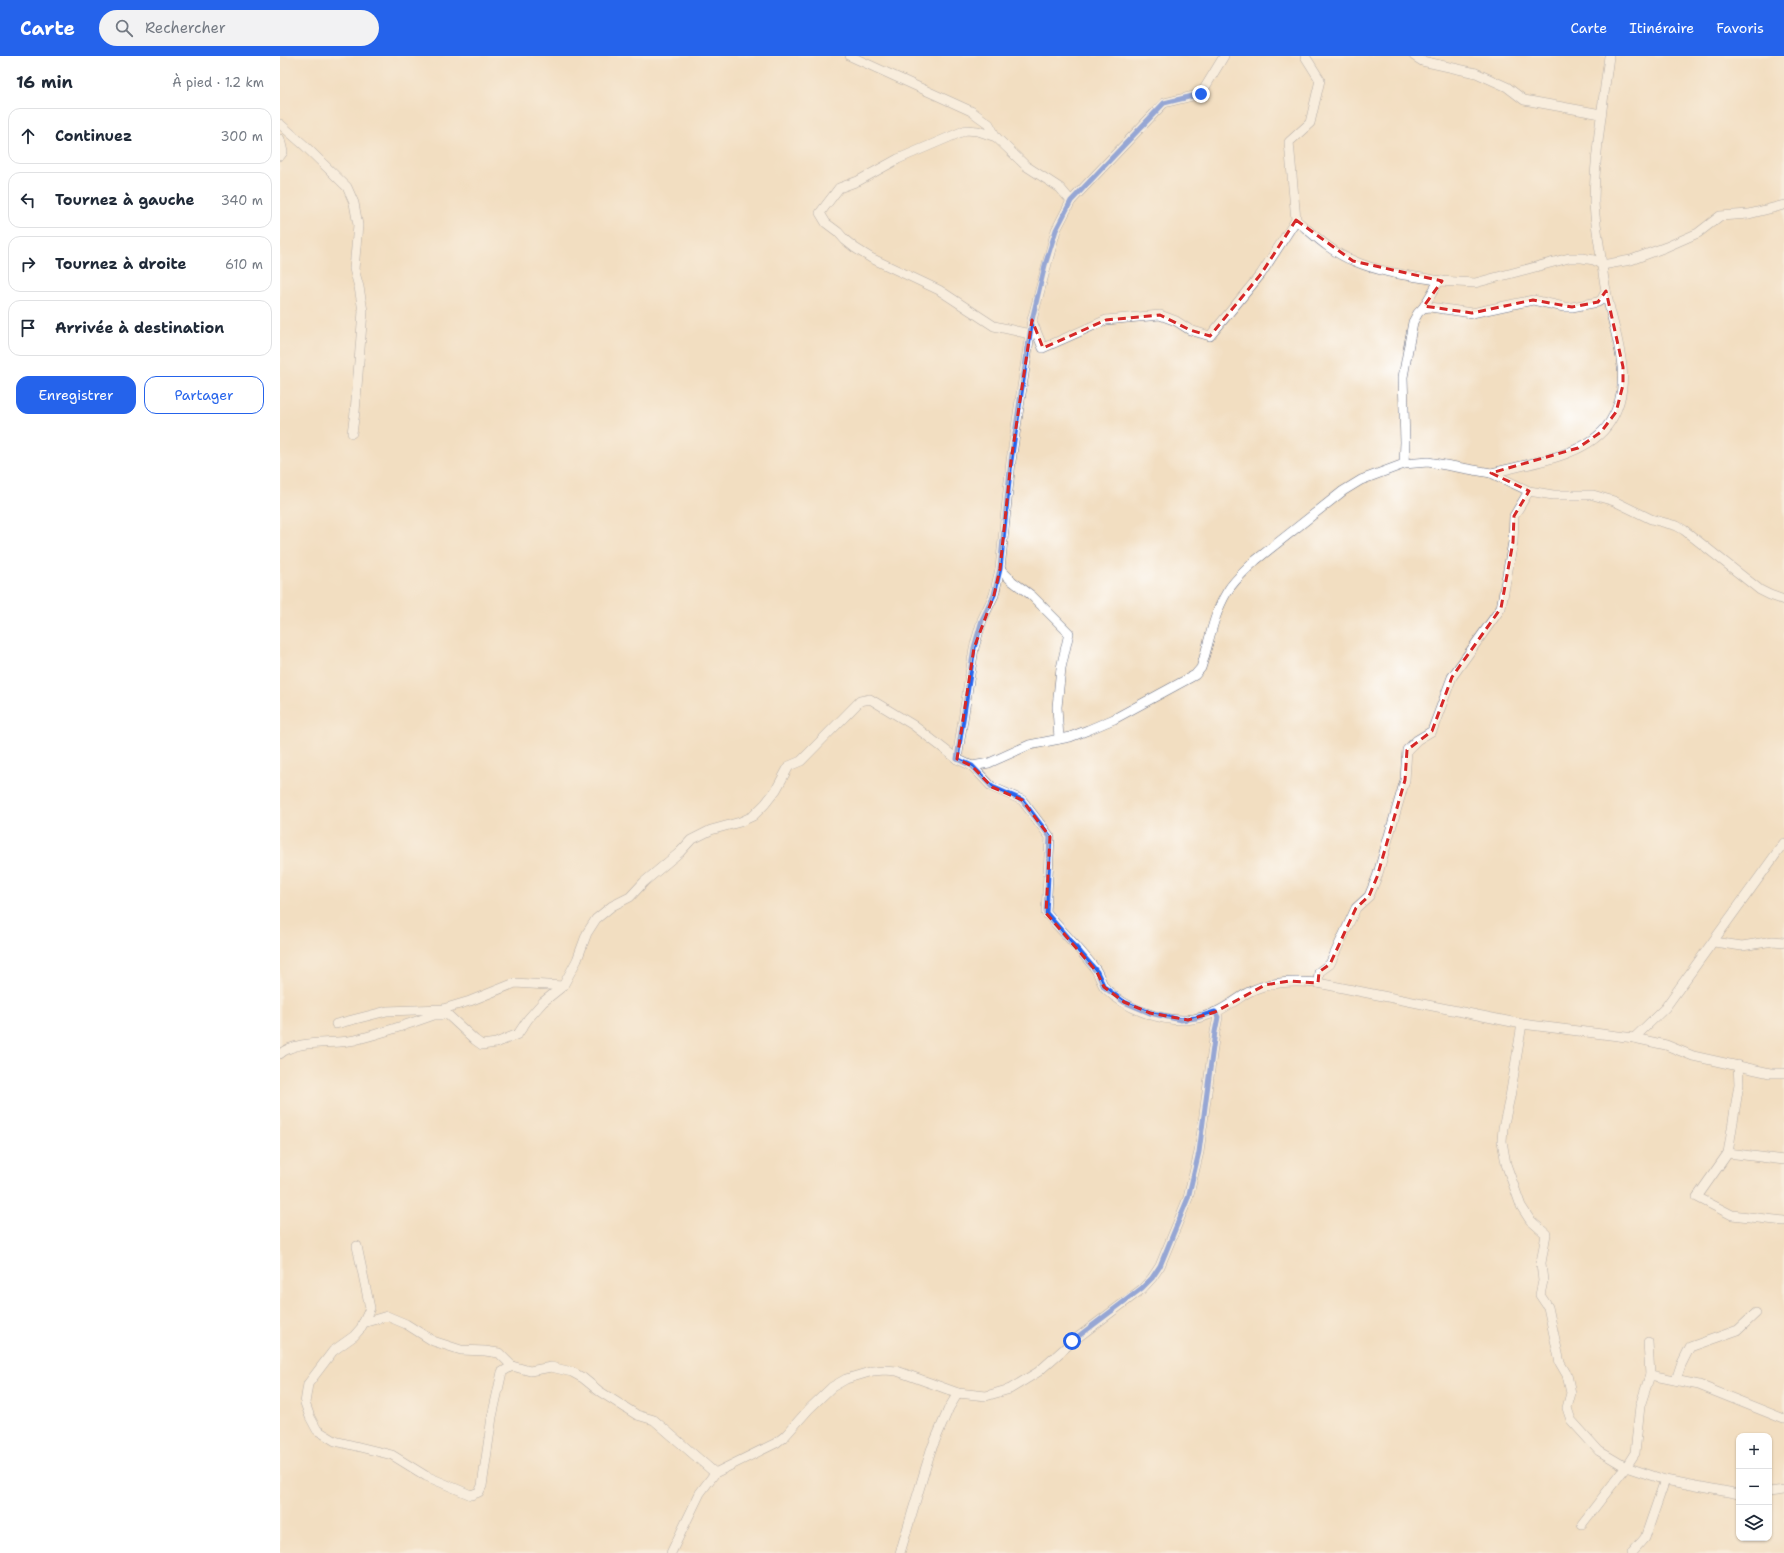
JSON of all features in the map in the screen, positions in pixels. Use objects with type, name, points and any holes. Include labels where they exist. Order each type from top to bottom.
[{"type":"street","points":[[850,56],[971,111],[989,124],[996,137],[1026,166],[1060,188],[1071,201]]},
{"type":"street","points":[[957,759],[974,648],[982,620],[994,595],[1000,569],[1012,453],[1032,320],[1045,265],[1056,230],[1071,201],[1164,103],[1201,94],[1224,56]]},
{"type":"street","points":[[1032,320],[1043,348],[1106,320],[1153,315],[1160,315],[1176,321],[1190,330],[1210,336],[1261,274],[1296,220],[1289,142],[1310,123],[1320,80],[1305,56]]},
{"type":"street","points":[[1414,56],[1422,61],[1476,73],[1507,87],[1524,100],[1601,114]]},
{"type":"street","points":[[1491,473],[1556,456],[1592,441],[1610,422],[1620,400],[1623,367],[1619,343],[1606,291],[1594,201],[1601,114],[1609,56]]},
{"type":"street","points":[[280,124],[347,187],[354,203],[358,225],[354,269],[359,287],[362,311],[355,412],[352,433]]},
{"type":"street","points":[[996,137],[978,131],[966,130],[898,159],[858,181],[839,188],[820,213],[826,223],[838,232],[845,240],[871,258],[939,290],[994,326],[1030,334]]},
{"type":"street","points":[[280,139],[283,152],[280,156]]},
{"type":"street","points":[[1296,220],[1325,243],[1353,261],[1394,273],[1442,281],[1475,283],[1569,258],[1594,260],[1602,265],[1631,260],[1698,233],[1720,216],[1749,214],[1784,205]]},
{"type":"street","points":[[1404,464],[1405,442],[1403,377],[1413,322],[1437,283],[1442,281]]},
{"type":"street","points":[[1423,308],[1430,307],[1472,313],[1533,300],[1564,307],[1598,302],[1602,299],[1606,291]]},
{"type":"street","points":[[972,766],[989,763],[1029,745],[1059,739],[1088,730],[1114,719],[1195,675],[1201,668],[1222,602],[1228,591],[1256,560],[1343,491],[1361,480],[1404,464],[1428,462],[1491,473],[1529,491],[1552,495],[1593,495],[1614,501],[1651,519],[1677,526],[1760,590],[1784,600]]},
{"type":"street","points":[[1318,983],[1319,972],[1330,964],[1356,908],[1370,896],[1377,877],[1405,780],[1407,750],[1417,740],[1432,730],[1452,678],[1501,608],[1513,542],[1514,516],[1529,491]]},
{"type":"street","points":[[1000,569],[1012,581],[1031,595],[1069,633],[1061,668],[1057,707],[1059,739]]},
{"type":"street","points":[[280,1054],[284,1051],[306,1044],[335,1043],[354,1040],[434,1015],[448,1015],[482,1045],[496,1043],[518,1034],[528,1018],[543,1002],[563,986],[577,960],[587,933],[596,919],[612,906],[630,897],[644,882],[680,852],[691,840],[711,830],[740,822],[754,816],[776,790],[789,766],[801,761],[860,701],[870,699],[913,725],[957,759],[972,766],[992,787],[1022,800],[1050,837],[1046,913],[1097,972],[1104,987],[1124,1002],[1160,1017],[1188,1020],[1215,1012],[1265,985],[1289,981],[1318,983],[1522,1024],[1634,1038],[1666,1045],[1693,1056],[1770,1073],[1784,1073]]},
{"type":"street","points":[[1634,1038],[1665,1008],[1784,843]]},
{"type":"street","points":[[1714,942],[1742,946],[1773,941],[1784,942]]},
{"type":"street","points":[[336,1024],[387,1011],[443,1008],[516,983],[563,986]]},
{"type":"street","points":[[671,1553],[700,1493],[715,1473],[781,1440],[832,1387],[846,1379],[858,1374],[885,1370],[897,1371],[958,1393],[986,1396],[1010,1390],[1038,1372],[1072,1341],[1142,1288],[1152,1278],[1160,1266],[1181,1217],[1194,1176],[1218,1017],[1215,1012]]},
{"type":"street","points":[[1522,1024],[1512,1090],[1503,1128],[1502,1141],[1506,1164],[1521,1206],[1530,1220],[1546,1234],[1541,1263],[1543,1281],[1540,1295],[1548,1307],[1560,1362],[1567,1375],[1571,1393],[1567,1408],[1571,1420],[1599,1451],[1626,1468],[1665,1480],[1736,1494]]},
{"type":"street","points":[[1738,1065],[1739,1084],[1728,1153],[1697,1197],[1732,1215],[1784,1221]]},
{"type":"street","points":[[1728,1153],[1784,1160]]},
{"type":"street","points":[[357,1246],[370,1308],[361,1328],[354,1336],[333,1351],[308,1384],[305,1394],[306,1411],[317,1430],[335,1441],[392,1455],[426,1476],[471,1495],[479,1492],[482,1486],[500,1380],[502,1372],[512,1366]]},
{"type":"street","points":[[1676,1380],[1681,1365],[1690,1347],[1738,1330],[1756,1313]]},
{"type":"street","points":[[363,1323],[387,1316],[406,1324],[433,1341],[461,1350],[485,1350],[499,1353],[512,1366],[530,1371],[551,1367],[572,1372],[637,1415],[654,1420],[715,1473]]},
{"type":"street","points":[[1582,1524],[1626,1468],[1635,1453],[1640,1406],[1650,1375],[1648,1342]]},
{"type":"street","points":[[1650,1375],[1699,1385],[1784,1419]]},
{"type":"street","points":[[900,1553],[931,1450],[949,1408],[958,1393]]},
{"type":"street","points":[[1632,1553],[1645,1538],[1665,1480]]},
{"type":"street","points":[[1772,1492],[1784,1490]]},
{"type":"highlighted area","points":[[1296,220],[1353,261],[1442,281],[1424,306],[1472,313],[1533,300],[1572,307],[1598,302],[1606,291],[1623,367],[1623,385],[1616,412],[1601,432],[1578,448],[1491,473],[1529,491],[1514,516],[1513,542],[1501,608],[1452,677],[1432,731],[1407,750],[1405,780],[1377,877],[1369,896],[1356,908],[1330,964],[1319,972],[1318,983],[1289,981],[1265,985],[1215,1012],[1188,1020],[1150,1013],[1124,1002],[1104,987],[1097,972],[1046,913],[1050,837],[1022,800],[992,787],[972,766],[957,759],[974,648],[994,595],[1000,569],[1011,461],[1032,320],[1043,348],[1106,320],[1160,315],[1190,330],[1210,336],[1261,274]]},
{"type":"route","points":[[1072,1341],[1142,1288],[1152,1278],[1160,1266],[1181,1217],[1194,1176],[1199,1152],[1218,1017],[1215,1012],[1188,1020],[1160,1017],[1135,1008],[1109,992],[1104,987],[1097,972],[1046,913],[1050,837],[1022,800],[992,787],[972,766],[957,759],[974,648],[982,620],[994,595],[1000,569],[1018,405],[1032,320],[1045,265],[1056,230],[1071,201],[1164,103],[1201,94]]}]
